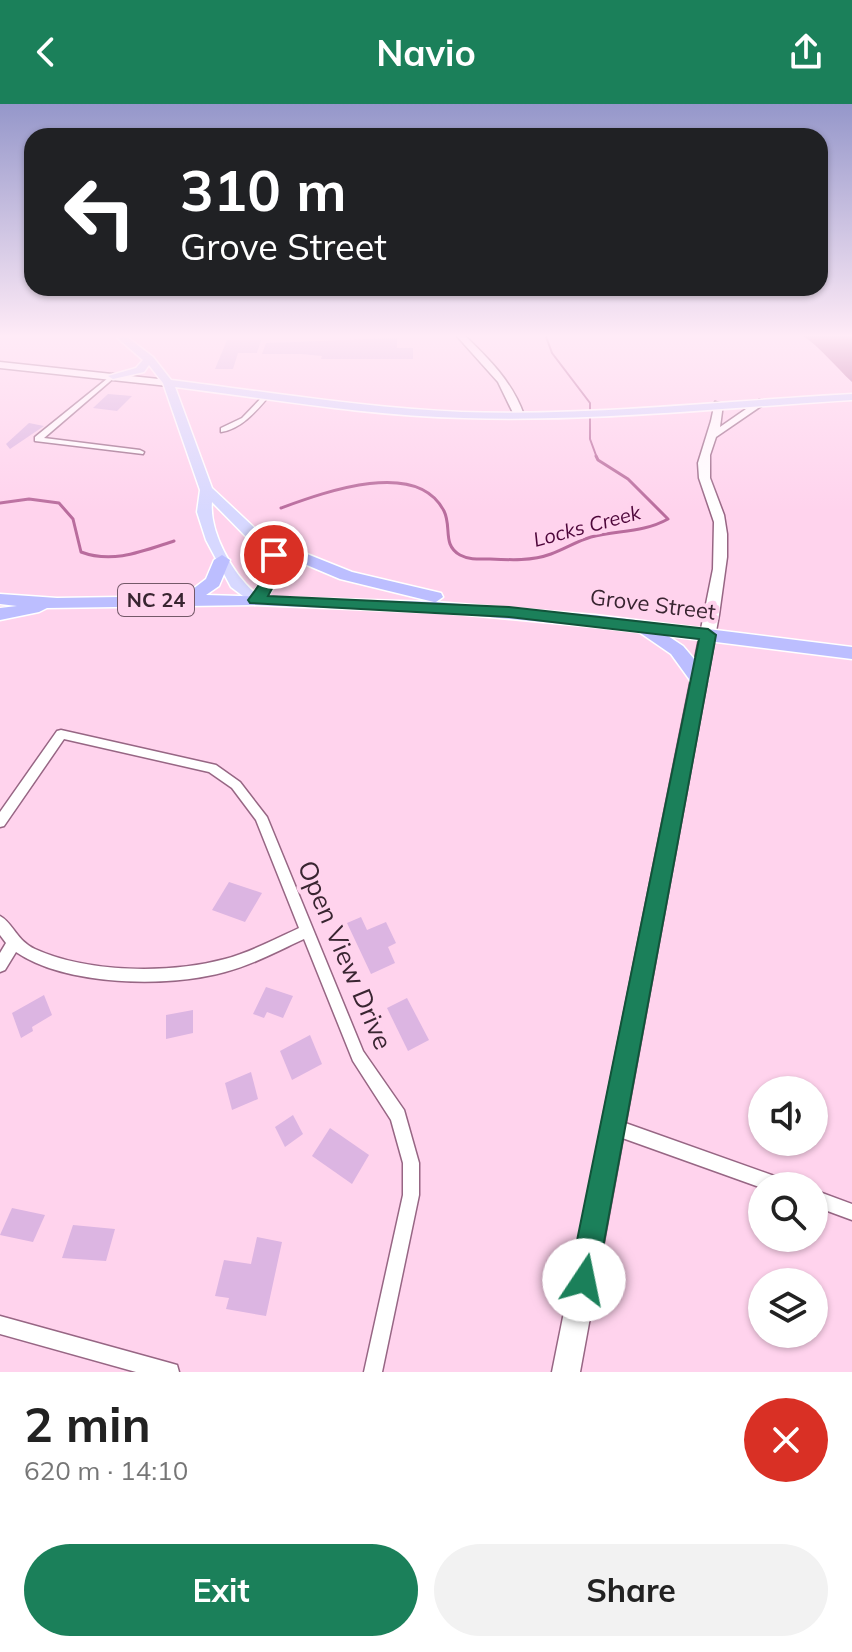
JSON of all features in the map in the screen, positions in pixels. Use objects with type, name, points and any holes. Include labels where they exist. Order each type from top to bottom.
[{"type":"highway","points":[[262,541],[297,560],[337,575],[509,612]]},
{"type":"highway","points":[[189,600],[213,582],[222,560]]},
{"type":"highway","name":"NC 24","points":[[0,599],[57,603],[255,600]]},
{"type":"highway","name":"Grove Street","points":[[255,600],[509,612],[852,653]]},
{"type":"highway","name":"NC 24","points":[[0,614],[57,603]]},
{"type":"highway","points":[[641,627],[677,650],[699,678]]},
{"type":"main road","points":[[172,393],[206,490],[204,512],[222,560],[236,584],[255,600],[267,587],[276,563],[274,555],[206,490]]},
{"type":"main road","points":[[252,393],[415,412],[519,415],[852,397]]},
{"type":"street","points":[[93,393],[38,439],[140,452]]},
{"type":"street","points":[[512,393],[519,415]]},
{"type":"street","points":[[224,430],[244,419],[267,395]]},
{"type":"street","points":[[714,434],[762,402]]},
{"type":"street","points":[[718,404],[726,411],[728,425]]},
{"type":"street","points":[[566,1372],[708,635],[722,543],[718,513],[703,468],[705,453],[719,418],[718,404]]},
{"type":"street","name":"Open View Drive","points":[[0,822],[61,734],[212,768],[236,785],[261,817],[358,1056],[398,1116],[411,1163],[411,1195],[373,1372]]},
{"type":"street","points":[[0,922],[15,942],[30,954],[57,962],[130,974],[158,975],[226,966],[306,932]]},
{"type":"street","points":[[0,965],[15,942]]},
{"type":"street","points":[[614,1127],[748,1175]]},
{"type":"street","points":[[828,1203],[852,1212]]},
{"type":"street","points":[[0,1325],[170,1372]]},
{"type":"building","points":[[108,394],[132,396],[117,411],[93,408]]},
{"type":"building","points":[[29,423],[44,426],[10,449],[6,444]]},
{"type":"building","points":[[229,882],[262,893],[245,922],[212,910]]},
{"type":"building","points":[[361,917],[367,930],[386,922],[396,943],[388,947],[395,963],[371,974],[347,923]]},
{"type":"building","points":[[266,987],[293,996],[283,1018],[267,1012],[264,1018],[253,1014]]},
{"type":"building","points":[[44,995],[52,1015],[21,1038],[12,1013]]},
{"type":"building","points":[[407,998],[429,1040],[408,1051],[387,1008]]},
{"type":"building","points":[[193,1010],[193,1033],[166,1039],[166,1015]]},
{"type":"building","points":[[310,1035],[322,1064],[292,1080],[280,1051]]},
{"type":"building","points":[[251,1072],[258,1099],[232,1110],[225,1083]]},
{"type":"building","points":[[293,1115],[303,1134],[285,1147],[275,1127]]},
{"type":"building","points":[[330,1128],[369,1155],[352,1184],[312,1156]]},
{"type":"building","points":[[12,1208],[45,1215],[33,1242],[0,1235]]},
{"type":"building","points":[[73,1225],[115,1229],[106,1261],[62,1258]]},
{"type":"building","points":[[257,1237],[282,1242],[266,1316],[226,1309],[229,1298],[215,1296],[224,1260],[251,1264]]},
{"type":"waterway","name":"Locks Creek","points":[[583,393],[590,403],[590,439],[597,458]]},
{"type":"waterway","name":"Locks Creek","points":[[281,508],[345,488],[392,483],[413,486],[431,495],[444,511],[449,541],[454,551],[463,557],[478,559],[536,558],[591,537],[640,529],[668,519],[628,479],[597,458]]},
{"type":"waterway","name":"Locks Creek","points":[[0,503],[29,499],[59,503],[73,519],[81,552],[93,555],[128,555],[174,541]]},
{"type":"route","points":[[274,555],[275,568],[267,587],[255,600],[509,612],[708,635],[584,1280]]}]
